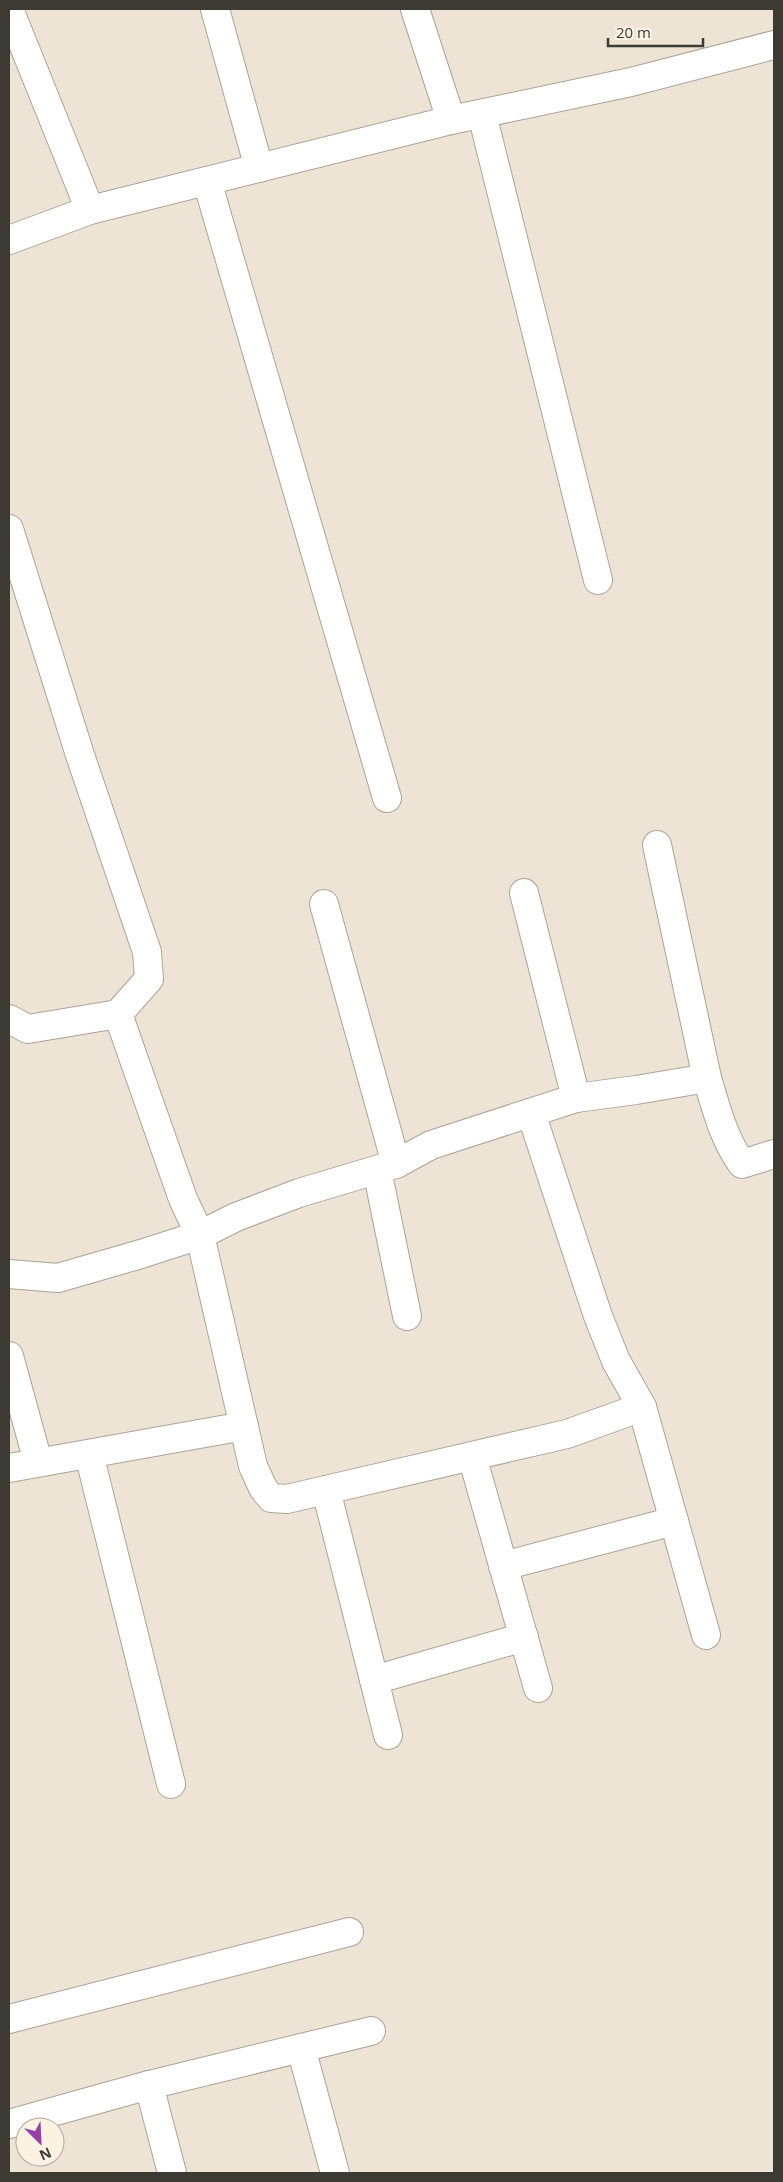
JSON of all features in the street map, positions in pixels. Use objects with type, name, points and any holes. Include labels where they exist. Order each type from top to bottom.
[{"type":"street","points":[[9,9],[90,210]]},
{"type":"street","points":[[215,9],[259,168]]},
{"type":"street","points":[[415,9],[451,120]]},
{"type":"street","points":[[9,240],[90,210],[451,120],[631,82],[774,45]]},
{"type":"street","points":[[482,114],[598,580]]},
{"type":"street","points":[[207,181],[387,798]]},
{"type":"street","points":[[9,529],[80,755],[147,952],[150,979],[118,1014],[28,1029],[9,1019]]},
{"type":"street","points":[[657,845],[707,1078],[732,1151],[742,1164],[774,1154]]},
{"type":"street","points":[[524,892],[576,1098]]},
{"type":"street","points":[[324,904],[387,1167],[407,1316]]},
{"type":"street","points":[[118,1014],[184,1199],[200,1235],[253,1466],[263,1488],[271,1498],[287,1499],[567,1434],[642,1407]]},
{"type":"street","points":[[9,1274],[58,1278],[200,1235],[236,1217],[299,1193],[387,1167],[431,1145],[576,1098],[707,1078]]},
{"type":"street","points":[[531,1113],[598,1316],[616,1361],[642,1407],[706,1635]]},
{"type":"street","points":[[9,1356],[38,1462]]},
{"type":"street","points":[[9,1468],[244,1426]]},
{"type":"street","points":[[89,1454],[171,1784]]},
{"type":"street","points":[[472,1456],[538,1688]]},
{"type":"street","points":[[326,1490],[388,1735]]},
{"type":"street","points":[[503,1566],[674,1521]]},
{"type":"street","points":[[374,1680],[524,1637]]},
{"type":"street","points":[[9,2020],[348,1932]]},
{"type":"street","points":[[9,2124],[149,2085],[371,2030]]},
{"type":"street","points":[[301,2048],[335,2173]]},
{"type":"street","points":[[149,2085],[172,2173]]}]
